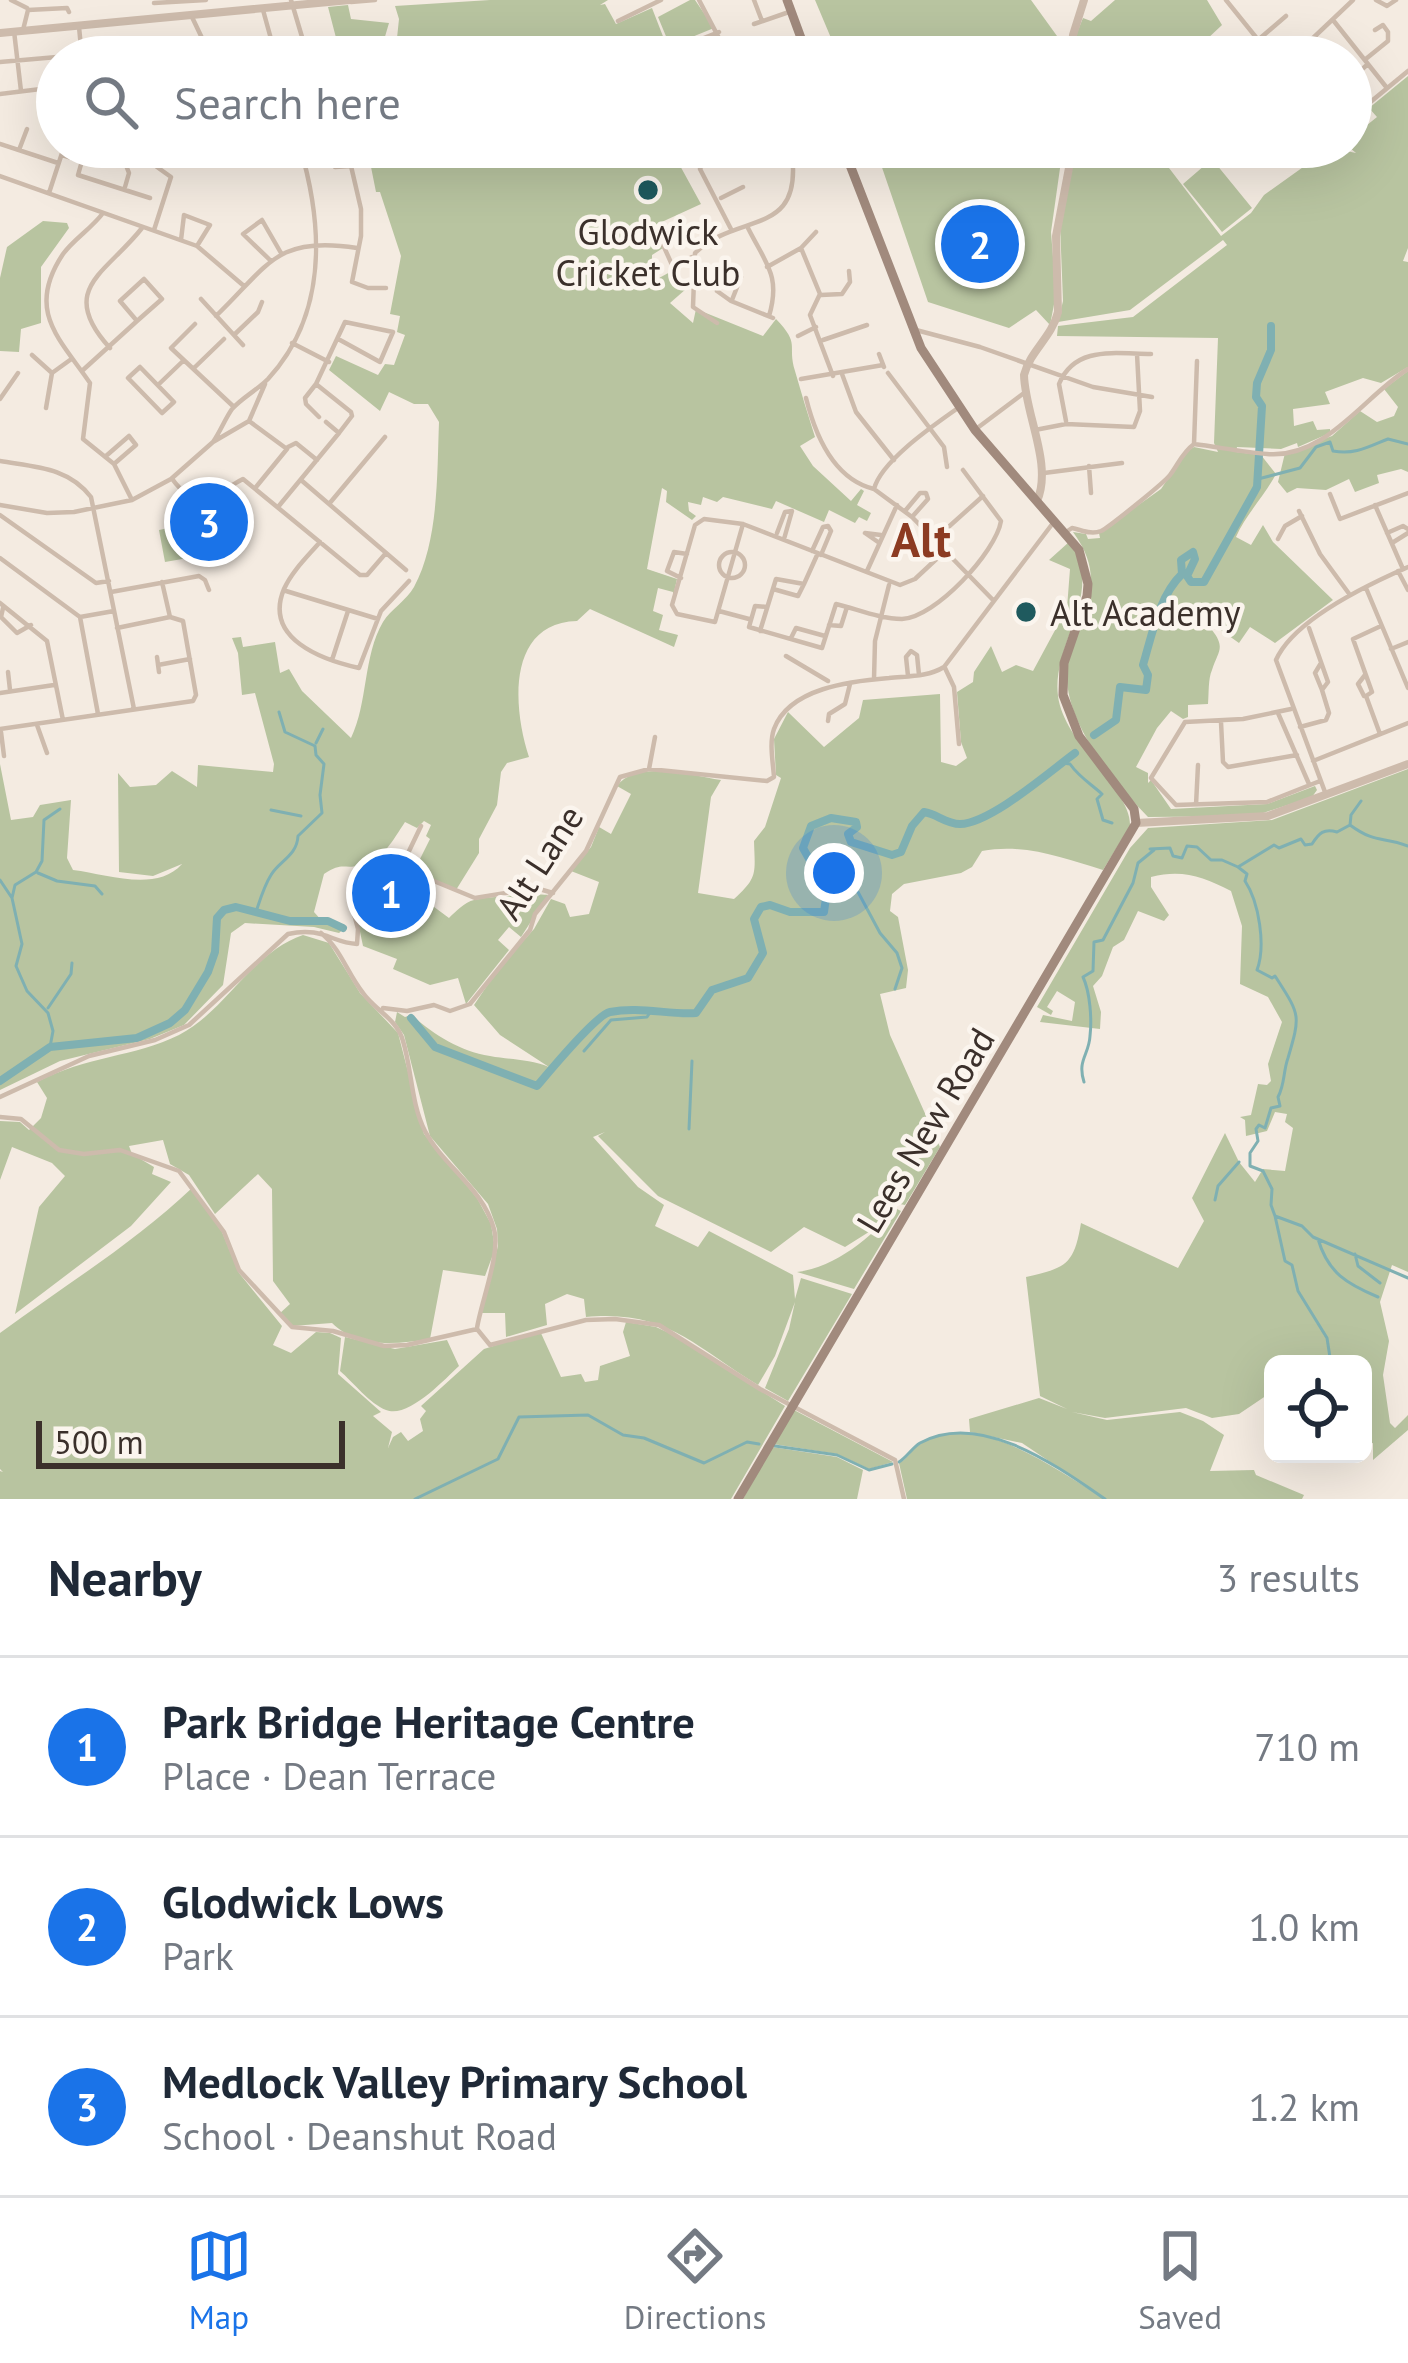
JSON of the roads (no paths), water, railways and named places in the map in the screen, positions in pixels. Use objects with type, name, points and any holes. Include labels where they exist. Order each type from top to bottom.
[{"type":"main road","points":[[789,6],[800,36]]},
{"type":"main road","points":[[851,168],[914,329],[958,408],[1079,550],[1088,584],[1064,663],[1065,704],[1078,736],[1134,809],[1136,823]]},
{"type":"main road","name":"Lees New Road","points":[[738,1499],[1136,823]]},
{"type":"street","points":[[11,0],[28,10],[69,8]]},
{"type":"street","points":[[155,21],[154,1],[200,0]]},
{"type":"street","points":[[253,0],[269,36]]},
{"type":"street","points":[[0,33],[155,21],[292,3],[375,0]]},
{"type":"street","points":[[639,0],[644,8]]},
{"type":"street","points":[[618,21],[661,0]]},
{"type":"street","points":[[699,0],[721,36]]},
{"type":"street","points":[[754,0],[758,22],[789,6]]},
{"type":"street","points":[[1073,36],[1084,0]]},
{"type":"street","points":[[1337,0],[1345,8]]},
{"type":"street","points":[[1316,36],[1353,0]]},
{"type":"street","points":[[1376,0],[1387,7],[1396,0]]},
{"type":"street","points":[[1229,1],[1255,36]]},
{"type":"street","points":[[292,3],[302,36]]},
{"type":"street","points":[[21,91],[19,30],[28,10]]},
{"type":"street","points":[[1263,36],[1286,16]]},
{"type":"street","points":[[192,17],[202,36]]},
{"type":"street","points":[[1333,20],[1346,36]]},
{"type":"street","points":[[79,26],[80,36]]},
{"type":"street","points":[[1372,56],[1390,35],[1381,26]]},
{"type":"street","points":[[709,36],[719,32]]},
{"type":"street","points":[[0,62],[36,59]]},
{"type":"street","points":[[1372,69],[1387,88]]},
{"type":"street","points":[[1372,100],[1408,71]]},
{"type":"street","points":[[0,94],[36,89]]},
{"type":"street","points":[[20,150],[27,129]]},
{"type":"street","points":[[0,144],[36,155]]},
{"type":"street","points":[[49,193],[56,168]]},
{"type":"street","points":[[80,168],[78,175],[150,198]]},
{"type":"street","points":[[124,190],[127,168]]},
{"type":"street","points":[[154,230],[171,176],[159,168]]},
{"type":"street","points":[[0,505],[46,512],[95,510],[132,500],[171,478],[248,419],[292,343],[310,297],[318,245],[316,206],[306,168]]},
{"type":"street","points":[[351,168],[361,209],[354,286],[386,288]]},
{"type":"street","points":[[700,168],[734,233]]},
{"type":"street","points":[[717,323],[696,312],[694,257],[699,247],[767,218],[789,198],[793,168]]},
{"type":"street","points":[[1037,501],[1041,474],[1024,393],[1027,362],[1055,324],[1058,312],[1056,236],[1069,168]]},
{"type":"street","points":[[0,176],[197,246],[244,286]]},
{"type":"street","points":[[719,200],[742,188]]},
{"type":"street","points":[[103,213],[64,253],[51,279],[47,307],[53,335],[90,383],[83,439],[114,464],[132,500]]},
{"type":"street","points":[[181,240],[184,215],[210,225],[197,246]]},
{"type":"street","points":[[271,261],[243,234],[262,220],[281,253]]},
{"type":"street","points":[[110,349],[86,315],[88,287],[142,227]]},
{"type":"street","points":[[656,227],[673,267],[694,257]]},
{"type":"street","points":[[718,291],[771,317],[776,291],[748,228]]},
{"type":"street","points":[[767,267],[801,248],[816,232]]},
{"type":"street","points":[[216,316],[281,253],[303,245],[359,248]]},
{"type":"street","points":[[801,248],[820,294],[831,298],[842,294],[848,288],[849,272]]},
{"type":"street","points":[[731,301],[741,278]]},
{"type":"street","points":[[82,371],[162,299],[144,279],[120,301],[137,321]]},
{"type":"street","points":[[820,294],[811,307],[832,376]]},
{"type":"street","points":[[201,299],[243,345]]},
{"type":"street","points":[[234,335],[258,312],[261,301]]},
{"type":"street","points":[[338,434],[305,398],[329,362],[345,322],[393,332],[380,362],[340,340]]},
{"type":"street","points":[[195,324],[171,348],[235,407],[235,421],[248,419],[286,449]]},
{"type":"street","points":[[823,340],[868,325]]},
{"type":"street","points":[[798,336],[816,327]]},
{"type":"street","points":[[914,329],[1093,386],[1152,397]]},
{"type":"street","points":[[192,370],[224,339]]},
{"type":"street","points":[[292,343],[329,362]]},
{"type":"street","points":[[880,354],[898,390],[944,447],[947,467]]},
{"type":"street","points":[[1033,430],[1066,424],[1134,427],[1140,411],[1137,354]]},
{"type":"street","points":[[1066,424],[1059,384],[1078,358],[1151,354]]},
{"type":"street","points":[[32,355],[52,373]]},
{"type":"street","points":[[46,408],[52,373],[70,360]]},
{"type":"street","points":[[158,385],[183,361]]},
{"type":"street","points":[[1194,444],[1197,361]]},
{"type":"street","points":[[140,367],[158,385],[174,402],[162,413],[128,378],[140,367]]},
{"type":"street","points":[[1194,444],[1218,451],[1231,448],[1266,454],[1297,449],[1333,432],[1381,386],[1408,369]]},
{"type":"street","points":[[801,379],[886,370]]},
{"type":"street","points":[[0,399],[19,373]]},
{"type":"street","points":[[842,374],[856,412],[894,460]]},
{"type":"street","points":[[213,442],[235,407],[268,379]]},
{"type":"street","points":[[278,507],[352,416],[316,384]]},
{"type":"street","points":[[890,394],[898,390]]},
{"type":"street","points":[[975,430],[1024,393]]},
{"type":"street","points":[[806,398],[813,425],[844,472],[874,486],[912,517],[992,600]]},
{"type":"street","points":[[235,407],[248,405],[248,419]]},
{"type":"street","points":[[874,486],[894,460],[958,408]]},
{"type":"street","points":[[106,456],[129,436],[136,445],[114,464]]},
{"type":"street","points":[[329,504],[385,437]]},
{"type":"street","points":[[255,488],[296,443],[317,460]]},
{"type":"street","points":[[1066,532],[1072,528],[1092,533],[1110,526],[1161,485],[1194,444]]},
{"type":"street","points":[[0,461],[70,476],[81,484],[95,510],[134,709]]},
{"type":"street","points":[[1041,474],[1122,463]]},
{"type":"street","points":[[1090,466],[1091,493]]},
{"type":"street","points":[[767,608],[755,606],[749,627],[822,648],[835,604],[903,619],[928,612],[966,575],[1000,530],[1001,521],[964,470]]},
{"type":"street","points":[[171,478],[179,490],[202,498],[225,492],[238,480],[255,488],[360,574],[367,575],[386,553]]},
{"type":"street","points":[[301,480],[406,570]]},
{"type":"street","points":[[905,511],[926,493],[928,499],[912,517]]},
{"type":"street","points":[[1330,494],[1340,519],[1408,493]]},
{"type":"street","points":[[934,540],[983,496]]},
{"type":"street","points":[[866,573],[897,505]]},
{"type":"street","points":[[1375,505],[1408,590]]},
{"type":"street","points":[[776,535],[785,512],[791,511],[794,516],[784,539]]},
{"type":"street","points":[[1279,538],[1300,514],[1320,554],[1350,595]]},
{"type":"street","points":[[0,515],[96,583],[109,581]]},
{"type":"street","points":[[743,524],[715,622],[673,610],[700,520],[743,524],[776,535],[889,583],[911,582],[944,551]]},
{"type":"street","points":[[655,737],[650,770],[766,781],[774,776],[771,735],[781,716],[800,698],[846,684],[919,675],[944,667],[1055,520]]},
{"type":"street","points":[[1387,533],[1403,526],[1408,531],[1392,542]]},
{"type":"street","points":[[320,542],[283,590],[281,613],[290,637],[314,654],[362,666],[378,619],[409,581]]},
{"type":"street","points":[[725,551],[745,558],[742,575],[729,576],[718,568],[725,551]]},
{"type":"street","points":[[773,589],[798,596],[817,553]]},
{"type":"street","points":[[681,578],[668,574],[672,554],[687,554]]},
{"type":"street","points":[[0,558],[80,617],[98,714]]},
{"type":"street","points":[[1325,793],[1276,660],[1282,646],[1308,625],[1350,595],[1403,569]]},
{"type":"street","points":[[110,592],[199,576],[209,590]]},
{"type":"street","points":[[760,631],[777,578],[804,584]]},
{"type":"street","points":[[162,582],[170,617]]},
{"type":"street","points":[[874,679],[880,616],[889,583]]},
{"type":"street","points":[[1366,587],[1408,688]]},
{"type":"street","points":[[283,590],[378,619]]},
{"type":"street","points":[[2,604],[1,616],[17,632],[31,625]]},
{"type":"street","points":[[2,604],[47,641],[64,720]]},
{"type":"street","points":[[829,625],[840,627],[847,607]]},
{"type":"street","points":[[332,660],[348,610]]},
{"type":"street","points":[[80,617],[114,611]]},
{"type":"street","points":[[719,611],[751,620]]},
{"type":"street","points":[[4,756],[0,729],[193,701],[196,695],[183,621],[170,617],[117,628]]},
{"type":"street","points":[[1300,728],[1326,720],[1329,713],[1322,690],[1328,682],[1308,625]]},
{"type":"street","points":[[1380,734],[1367,702],[1372,692],[1354,639],[1381,626]]},
{"type":"street","points":[[791,639],[797,628],[825,636]]},
{"type":"street","points":[[1390,649],[1408,641]]},
{"type":"street","points":[[908,676],[906,657],[911,652],[917,655],[919,675]]},
{"type":"street","points":[[786,656],[828,681],[846,684]]},
{"type":"street","points":[[158,665],[190,659]]},
{"type":"street","points":[[944,667],[954,687],[958,744]]},
{"type":"street","points":[[8,672],[11,692]]},
{"type":"street","points":[[828,681],[829,690]]},
{"type":"street","points":[[828,722],[829,714],[845,704],[846,684]]},
{"type":"street","points":[[0,693],[56,685]]},
{"type":"street","points":[[1291,709],[1221,722],[1185,722],[1151,778],[1173,805],[1267,802],[1320,781]]},
{"type":"street","points":[[1278,712],[1309,785]]},
{"type":"street","points":[[1221,722],[1223,762],[1228,767],[1297,755]]},
{"type":"street","points":[[1313,760],[1408,723]]},
{"type":"street","points":[[37,724],[47,753]]},
{"type":"street","points":[[1136,823],[1257,818],[1408,764]]},
{"type":"street","points":[[1196,805],[1198,765]]},
{"type":"street","name":"Alt Lane","points":[[382,1008],[407,1012],[434,1005],[450,1011],[466,1007],[530,930],[535,914],[592,841],[617,780],[650,770]]},
{"type":"street","points":[[399,872],[421,826]]},
{"type":"street","points":[[0,1097],[89,1056],[155,1040],[189,1025],[288,934],[321,933],[357,944],[350,899],[399,872],[412,872],[475,898],[536,888],[553,893]]},
{"type":"street","points":[[321,933],[335,944],[362,993],[382,1008],[403,1037],[416,1107],[427,1136],[480,1197],[496,1233],[477,1329]]},
{"type":"street","points":[[0,1117],[21,1119],[58,1150],[84,1154],[120,1150],[178,1171],[224,1232],[239,1270],[292,1327],[333,1331],[384,1346],[477,1329]]},
{"type":"street","points":[[477,1329],[490,1345],[586,1320],[648,1323],[667,1330],[792,1406],[895,1460],[906,1490],[904,1499]]},
{"type":"waterway","points":[[1094,735],[1116,720],[1120,687],[1146,690],[1148,675],[1143,665],[1162,605],[1182,574],[1181,560],[1193,552],[1195,559],[1187,576],[1191,582],[1204,582],[1257,487],[1262,406],[1256,397],[1257,383],[1271,350],[1271,326]]},
{"type":"waterway","points":[[1258,479],[1300,468],[1316,447],[1330,442],[1333,451],[1341,452],[1388,439],[1408,444]]},
{"type":"waterway","points":[[256,912],[271,875],[291,853],[298,836],[322,813],[324,764],[315,746],[285,732],[279,712]]},
{"type":"waterway","points":[[316,743],[323,729]]},
{"type":"waterway","points":[[411,1018],[435,1047],[537,1086],[603,1015],[632,1010],[696,1013],[712,990],[748,978],[763,953],[754,919],[761,907],[824,912],[827,891],[836,888],[832,873],[817,873],[803,848],[811,826],[831,818],[856,822],[857,827],[848,834],[851,842],[892,855],[901,852],[924,812],[955,824],[973,821],[1019,795],[1075,753]]},
{"type":"waterway","points":[[1062,763],[1070,764],[1102,794],[1097,799],[1103,820],[1112,823]]},
{"type":"waterway","points":[[1350,825],[1361,801]]},
{"type":"waterway","points":[[50,1047],[53,1031],[48,1013],[27,991],[16,966],[22,944],[12,898],[15,885],[36,872],[42,861],[44,820],[60,809]]},
{"type":"waterway","points":[[271,810],[301,816]]},
{"type":"waterway","points":[[1150,849],[1170,848],[1173,856],[1182,858],[1187,846],[1197,847],[1211,860],[1238,867],[1274,845],[1279,848],[1301,839],[1305,845],[1312,844],[1322,832],[1337,832],[1350,825],[1408,846]]},
{"type":"waterway","points":[[1084,1082],[1082,1068],[1091,1022],[1083,977],[1093,971],[1094,942],[1103,940],[1133,883],[1138,863],[1154,850]]},
{"type":"waterway","points":[[1238,867],[1247,874],[1245,881],[1260,924],[1257,970],[1275,976],[1294,1007],[1296,1023],[1278,1097],[1280,1106],[1271,1108],[1265,1128],[1259,1125],[1256,1129],[1258,1141],[1250,1153],[1250,1166],[1263,1171],[1272,1189],[1275,1216],[1408,1278]]},
{"type":"waterway","points":[[38,873],[95,886],[102,894]]},
{"type":"waterway","points":[[0,880],[12,898]]},
{"type":"waterway","points":[[837,880],[858,892],[897,953],[902,968],[895,989]]},
{"type":"waterway","points":[[0,1081],[50,1047],[137,1038],[170,1023],[185,1010],[208,972],[215,952],[217,918],[224,910],[236,907],[290,921],[328,921],[343,928]]},
{"type":"waterway","points":[[48,1008],[71,974],[72,963]]},
{"type":"waterway","points":[[584,1051],[611,1020],[647,1017],[651,1011]]},
{"type":"waterway","points":[[689,1129],[692,1061]]},
{"type":"waterway","points":[[1215,1200],[1218,1186],[1239,1162]]},
{"type":"waterway","points":[[1275,1216],[1285,1261],[1292,1265],[1298,1291],[1327,1338],[1330,1355]]},
{"type":"waterway","points":[[1318,1239],[1340,1276],[1378,1297]]},
{"type":"waterway","points":[[1355,1254],[1358,1266],[1380,1283]]},
{"type":"waterway","points":[[415,1499],[498,1459],[519,1417],[588,1415],[623,1435],[644,1438],[704,1463],[747,1442],[759,1444]]},
{"type":"waterway","points":[[899,1462],[920,1443],[967,1433],[1017,1446],[1105,1499]]},
{"type":"waterway","points":[[775,1446],[837,1455],[869,1470],[892,1464]]},
{"type":"place","name":"Glodwick Cricket Club","points":[[648,190]]},
{"type":"place","name":"Glodwick Lows","points":[[980,244]]},
{"type":"place","name":"Medlock Valley Primary School","points":[[209,522]]},
{"type":"place","name":"Alt Academy","points":[[1026,612]]},
{"type":"place","name":"Park Bridge Heritage Centre","points":[[391,893]]},
{"type":"district","name":"Alt","points":[[921,539]]}]
